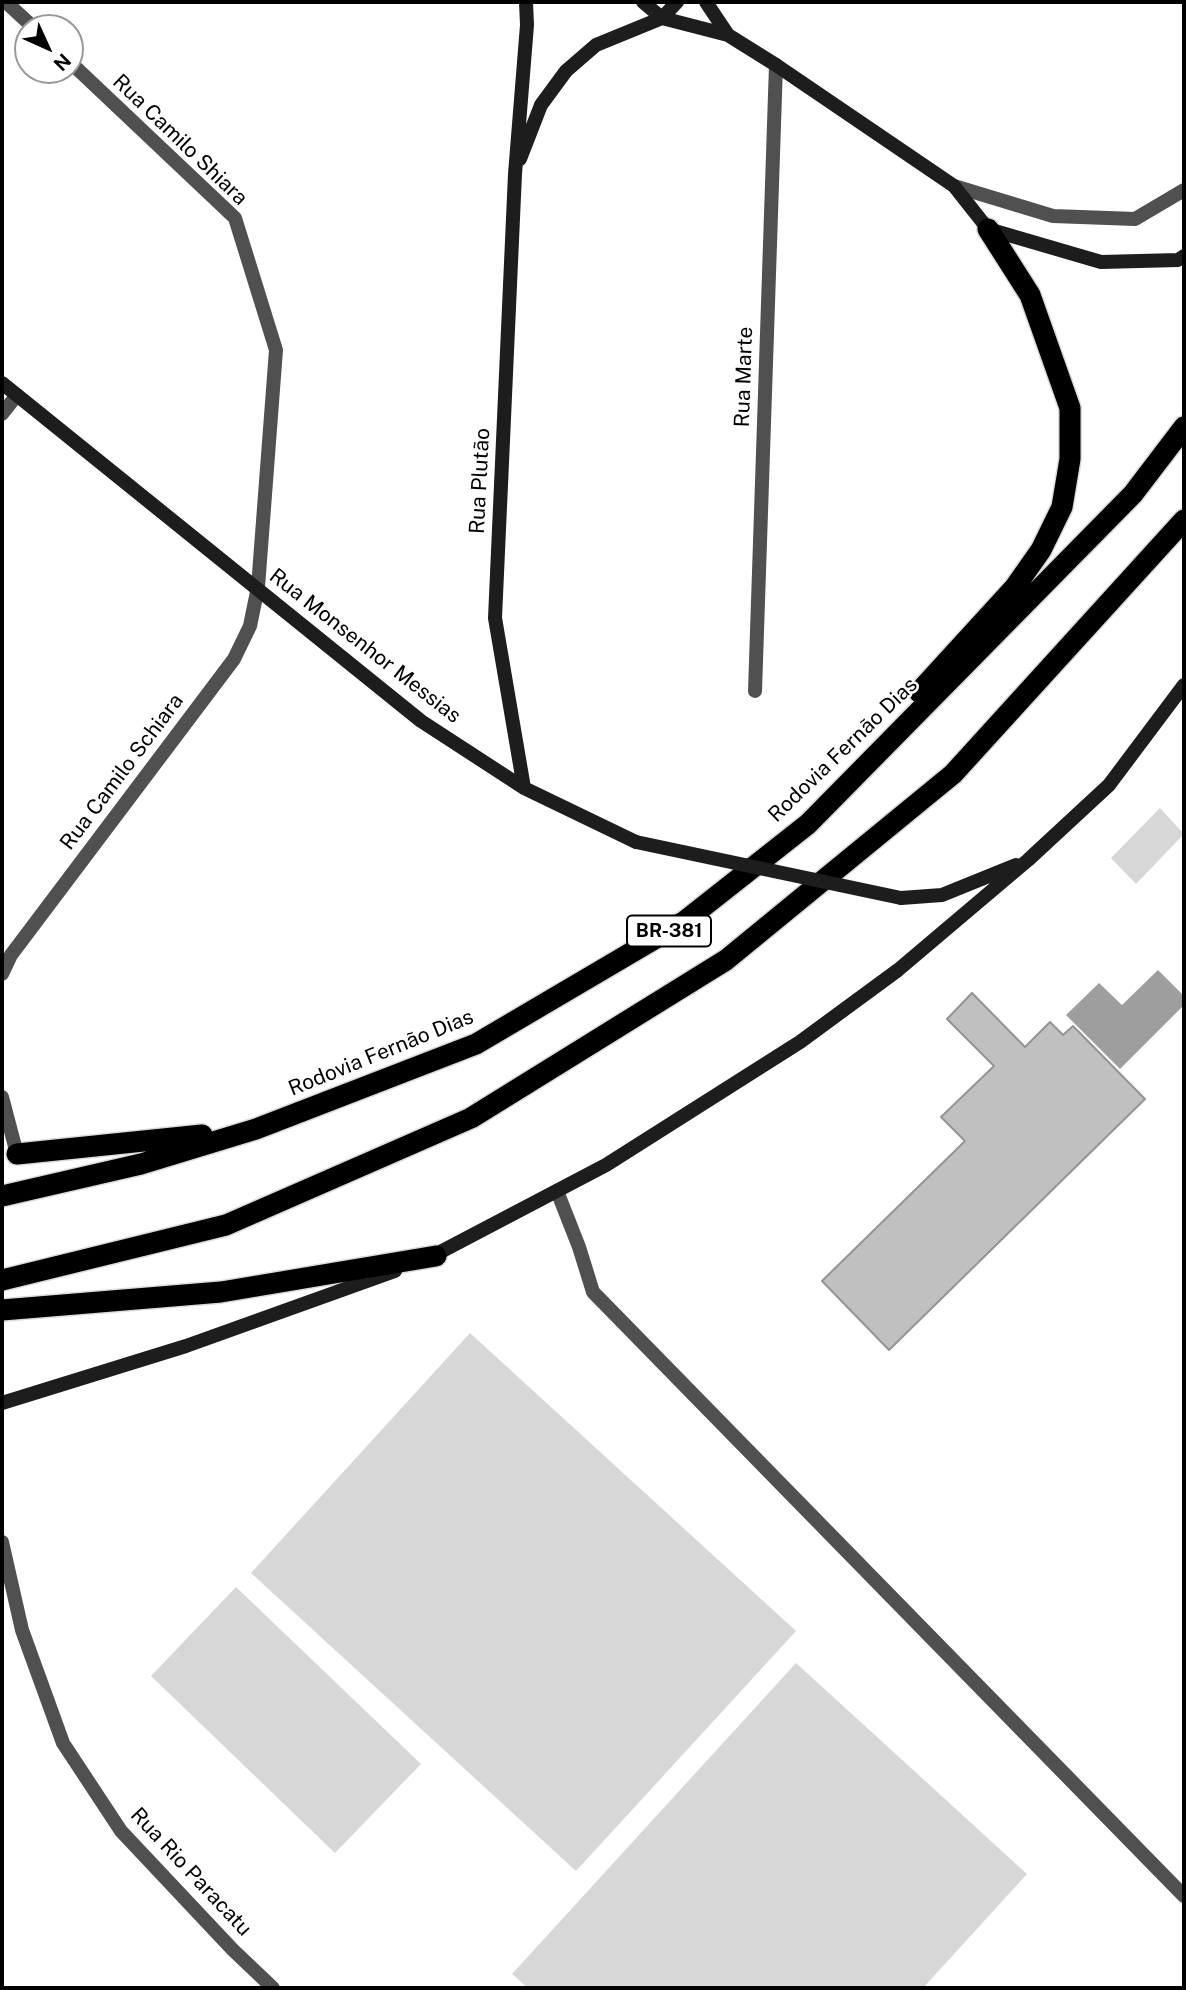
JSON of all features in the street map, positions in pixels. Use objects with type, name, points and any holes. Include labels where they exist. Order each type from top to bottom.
[{"type":"highway","points":[[808,824],[819,800],[1016,587],[1041,550],[1062,507],[1070,459],[1070,408],[1030,295],[988,229]]},
{"type":"highway","name":"Rodovia Fernão Dias","points":[[2,1196],[141,1164],[256,1129],[476,1044],[685,921],[808,824],[1133,494],[1184,427]]},
{"type":"highway","name":"BR-381","points":[[2,1280],[226,1225],[471,1118],[726,960],[953,774],[1184,520]]},
{"type":"highway","points":[[9,1155],[256,1129]]},
{"type":"highway","points":[[2,1310],[222,1292],[436,1256]]},
{"type":"street","points":[[6,2],[19,14]]},
{"type":"street","name":"Rua Plutão","points":[[524,788],[495,618],[515,174],[527,25],[526,2]]},
{"type":"street","points":[[643,2],[662,18],[728,35],[954,186],[1053,216],[1135,219],[1184,190]]},
{"type":"street","name":"Rua Plutão","points":[[515,174],[541,105],[566,71],[596,45],[662,18],[677,2]]},
{"type":"street","points":[[706,2],[728,35]]},
{"type":"street","name":"Rua Marte","points":[[755,691],[776,65]]},
{"type":"street","name":"Rua Camilo Shiara","points":[[84,75],[235,218],[276,350],[258,587]]},
{"type":"street","points":[[954,186],[988,229],[1101,262],[1178,260],[1184,256]]},
{"type":"street","name":"Rua Monsenhor Messias","points":[[2,383],[421,721],[524,788],[636,842],[901,898],[942,895],[1028,860]]},
{"type":"street","points":[[2,414],[17,395]]},
{"type":"street","name":"Rua Camilo Schiara","points":[[2,974],[10,955],[234,659],[250,626],[258,587]]},
{"type":"street","points":[[2,1403],[186,1346],[436,1256],[606,1165],[800,1042],[898,970],[1028,860],[1110,785],[1184,685]]},
{"type":"street","points":[[2,1097],[9,1155]]},
{"type":"street","points":[[557,1191],[593,1292],[1184,1896]]},
{"type":"street","name":"Rua Rio Paracatu","points":[[2,1542],[22,1630],[63,1743],[121,1831],[233,1950],[273,1988]]},
{"type":"shaded area","points":[[1160,808],[1184,834],[1136,884],[1111,858]]},
{"type":"shaded area","points":[[1158,970],[1184,996],[1184,1005],[1120,1069],[1066,1015],[1099,983],[1122,1005]]},
{"type":"shaded area","points":[[470,1333],[796,1631],[576,1871],[251,1573]]},
{"type":"shaded area","points":[[236,1587],[421,1764],[335,1853],[151,1676]]},
{"type":"shaded area","points":[[796,1663],[1027,1874],[923,1988],[528,1988],[512,1974]]},
{"type":"building","points":[[972,993],[1025,1047],[1050,1022],[1063,1035],[1073,1026],[1145,1099],[889,1350],[822,1281],[965,1141],[941,1117],[994,1066],[947,1019]]}]
